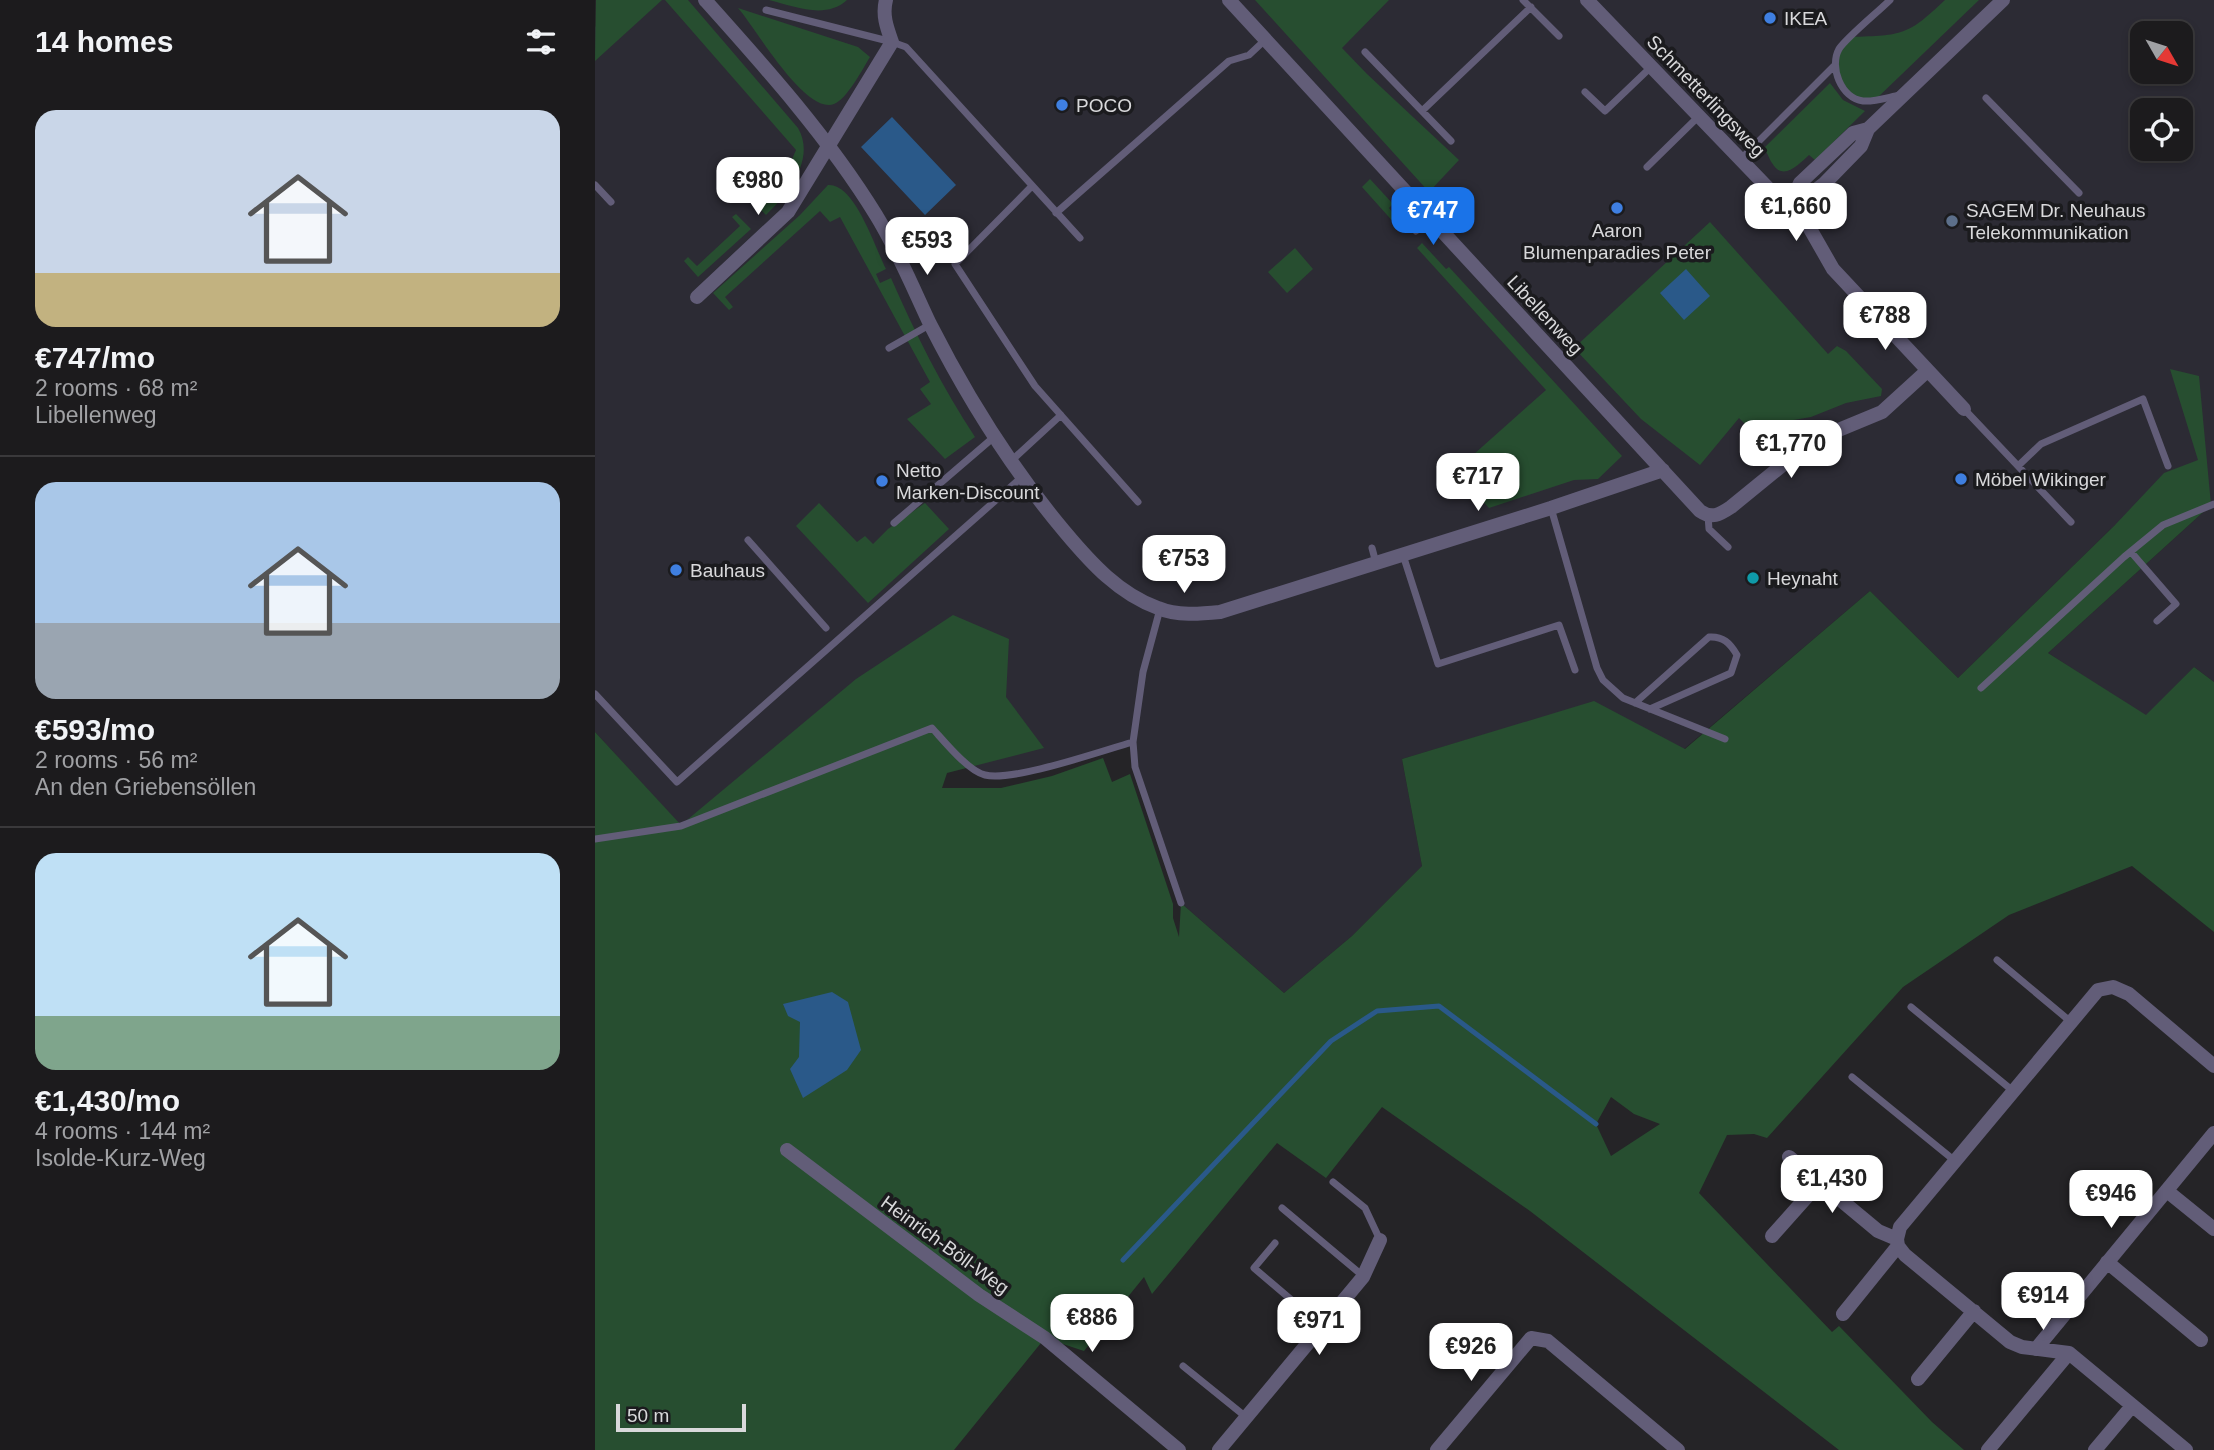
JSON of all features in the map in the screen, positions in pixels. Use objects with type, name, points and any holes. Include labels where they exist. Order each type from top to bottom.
[{"type":"street","points":[[705,0],[829,145],[877,217],[973,402],[1022,477],[1076,546],[1109,579],[1130,595],[1160,610],[1198,614],[1220,612],[1663,470]]},
{"type":"street","points":[[697,297],[788,212],[893,41],[886,26],[885,0]]},
{"type":"street","name":"Libellenweg","points":[[1229,0],[1700,511],[1708,516]]},
{"type":"street","name":"Schmetterlingsweg","points":[[1587,0],[1780,197],[1793,199],[1833,269],[1964,409]]},
{"type":"street","points":[[1793,199],[1800,183],[1853,132],[1868,129],[2003,0]]},
{"type":"street","points":[[1708,516],[1718,515],[1731,507],[1812,441],[1882,412],[1927,371]]},
{"type":"street","points":[[1843,1314],[1898,1243],[1900,1227],[2098,990],[2113,987],[2129,995],[2214,1066]]},
{"type":"street","points":[[2036,1349],[2214,1133]]},
{"type":"street","name":"Heinrich-Böll-Weg","points":[[787,1150],[979,1295],[1045,1338],[1179,1450]]},
{"type":"street","points":[[1789,1157],[1878,1231],[1898,1243],[1905,1255],[2010,1342],[2022,1347],[2069,1353],[2186,1450]]},
{"type":"street","points":[[1772,1236],[1820,1182]]},
{"type":"street","points":[[2167,1191],[2214,1228]]},
{"type":"street","points":[[1219,1450],[1363,1277],[1380,1240]]},
{"type":"street","points":[[2107,1262],[2201,1340]]},
{"type":"street","points":[[1918,1379],[1974,1311]]},
{"type":"street","points":[[1437,1450],[1531,1338],[1548,1341],[1661,1445],[1678,1450]]},
{"type":"street","points":[[1988,1450],[2069,1353]]},
{"type":"street","points":[[2095,1450],[2132,1406]]},
{"type":"lane","points":[[1524,0],[1559,36]]},
{"type":"lane","points":[[1890,0],[1839,48],[1835,66],[1840,82],[1850,95],[1861,101],[1905,94]]},
{"type":"lane","points":[[1422,111],[1531,7]]},
{"type":"lane","points":[[766,10],[893,41],[906,47],[1080,238]]},
{"type":"lane","points":[[1056,213],[1229,61],[1249,55],[1265,40]]},
{"type":"lane","points":[[1365,52],[1396,78],[1422,111],[1451,141]]},
{"type":"lane","points":[[1741,159],[1835,66]]},
{"type":"lane","points":[[1585,92],[1605,111],[1651,67]]},
{"type":"lane","points":[[1986,98],[2079,193]]},
{"type":"lane","points":[[1647,167],[1699,116]]},
{"type":"lane","points":[[595,185],[611,202]]},
{"type":"lane","points":[[1031,187],[955,264],[1035,386],[1138,502]]},
{"type":"lane","points":[[1416,231],[1430,218]]},
{"type":"lane","points":[[890,348],[931,324]]},
{"type":"lane","points":[[2018,467],[2041,444],[2143,399],[2168,466]]},
{"type":"lane","name":"Schmetterlingsweg","points":[[1964,409],[2071,522]]},
{"type":"lane","points":[[1011,461],[1061,415]]},
{"type":"lane","points":[[894,523],[995,436]]},
{"type":"lane","points":[[595,694],[677,782],[1022,477]]},
{"type":"lane","points":[[1981,688],[2162,525],[2214,504]]},
{"type":"lane","points":[[1551,508],[1597,668],[1604,680],[1623,698],[1725,739]]},
{"type":"lane","points":[[1708,516],[1709,528],[1728,547]]},
{"type":"lane","points":[[748,540],[826,628]]},
{"type":"lane","points":[[1372,548],[1376,563]]},
{"type":"lane","points":[[2131,552],[2176,604],[2157,621]]},
{"type":"lane","points":[[1403,555],[1438,664],[1559,625],[1575,670]]},
{"type":"lane","points":[[1160,610],[1143,672],[1133,742],[1135,767],[1181,903]]},
{"type":"lane","points":[[1635,703],[1709,637],[1718,637],[1730,643],[1737,654],[1731,673],[1650,709]]},
{"type":"lane","points":[[595,839],[681,826],[932,728],[960,758],[984,775],[1021,773],[1133,742]]},
{"type":"lane","points":[[1997,960],[2071,1022]]},
{"type":"lane","points":[[1911,1007],[2013,1092]]},
{"type":"lane","points":[[1852,1077],[1955,1161]]},
{"type":"lane","points":[[1333,1182],[1365,1208],[1380,1240]]},
{"type":"lane","points":[[1282,1208],[1363,1277]]},
{"type":"lane","points":[[1275,1242],[1255,1268],[1322,1326]]},
{"type":"lane","points":[[1184,1366],[1246,1418]]},
{"type":"shaded area","points":[[626,0],[2214,0],[2214,682],[2194,667],[2146,716],[2048,653],[2210,506],[2115,525],[1958,678],[1870,591],[1684,749],[1594,702],[1402,759],[1422,866],[1352,936],[1284,993],[1181,903],[1135,767],[1133,742],[1021,773],[984,775],[960,758],[681,826],[595,732],[595,27]]},
{"type":"green space","points":[[596,0],[662,0],[595,61]]},
{"type":"green space","points":[[665,0],[688,0],[798,128],[803,140],[802,164],[791,186],[766,215],[751,200],[755,197],[763,205],[778,192],[796,150]]},
{"type":"green space","points":[[769,0],[847,0],[829,9],[809,10]]},
{"type":"green space","points":[[1255,0],[1389,0],[1342,48],[1459,160],[1429,192]]},
{"type":"green space","points":[[1945,0],[1979,0],[1875,100],[1859,98],[1849,91],[1834,66],[1839,49],[1851,37],[1903,31],[1922,21]]},
{"type":"green space","points":[[738,8],[858,47],[870,57],[854,84],[839,101],[822,104],[809,96],[781,67]]},
{"type":"green space","points":[[1830,83],[1843,100],[1865,111],[1815,160],[1809,155],[1791,169],[1781,171],[1763,149]]},
{"type":"green space","points":[[1370,179],[1393,204],[1389,208],[1393,213],[1398,210],[1408,221],[1402,218],[1396,225],[1362,187]]},
{"type":"green space","points":[[828,185],[838,187],[847,194],[863,218],[886,269],[876,274],[880,283],[891,278],[951,399],[975,437],[945,459],[907,419],[931,404],[920,389],[930,382],[840,217],[830,222],[820,211],[725,297],[733,307],[729,310],[713,293],[800,215]]},
{"type":"green space","points":[[736,214],[751,229],[698,277],[684,261],[688,257],[697,266],[740,226],[732,217]]},
{"type":"green space","points":[[1710,222],[1828,354],[1837,346],[1846,351],[1882,389],[1881,396],[1846,403],[1811,417],[1782,422],[1761,440],[1739,418],[1700,465],[1641,419],[1574,348]]},
{"type":"green space","points":[[1422,243],[1446,269],[1449,267],[1622,456],[1598,479],[1574,480],[1489,508],[1455,471],[1546,390],[1417,248]]},
{"type":"green space","points":[[1295,248],[1313,269],[1287,293],[1268,272]]},
{"type":"green space","points":[[2170,369],[2199,376],[2211,505],[2048,653],[2146,715],[2194,667],[2214,682],[2214,932],[2132,866],[2009,915],[1903,987],[1767,1138],[1754,1134],[1727,1135],[1699,1193],[1832,1332],[1839,1326],[1932,1422],[1964,1450],[1839,1450],[1530,1211],[1382,1107],[1326,1178],[1277,1143],[1152,1294],[1144,1277],[1084,1351],[1045,1338],[954,1450],[595,1450],[595,732],[681,825],[856,679],[953,615],[1009,639],[1006,697],[1044,748],[947,773],[942,788],[1001,788],[1052,776],[1103,758],[1112,782],[1130,774],[1173,904],[1173,918],[1179,937],[1181,903],[1284,993],[1352,936],[1422,866],[1402,759],[1594,701],[1685,749],[1870,591],[1958,678],[2115,525],[2164,473],[2198,460]],"holes":[[[1611,1097],[1634,1114],[1660,1124],[1611,1156],[1596,1124]]]},
{"type":"green space","points":[[819,503],[857,542],[865,536],[873,544],[888,529],[925,503],[949,529],[868,603],[796,526]]},
{"type":"water","points":[[892,117],[956,185],[925,215],[861,147]]},
{"type":"water","points":[[1686,269],[1710,296],[1684,320],[1660,293]]},
{"type":"water","points":[[832,992],[848,1002],[861,1050],[847,1070],[803,1098],[790,1069],[799,1057],[800,1022],[788,1016],[783,1004]]},
{"type":"waterway","points":[[1123,1260],[1331,1041],[1377,1011],[1439,1006],[1596,1124]]},
{"type":"place","name":"IKEA","points":[[1770,18]]},
{"type":"place","name":"POCO","points":[[1062,105]]},
{"type":"place","name":"Aaron Blumenparadies Peter","points":[[1617,208]]},
{"type":"place","name":"SAGEM Dr. Neuhaus Telekommunikation","points":[[1952,221]]},
{"type":"place","name":"Möbel Wikinger","points":[[1961,479]]},
{"type":"place","name":"Netto Marken-Discount","points":[[882,481]]},
{"type":"place","name":"Bauhaus","points":[[676,570]]},
{"type":"place","name":"Heynaht","points":[[1753,578]]}]
